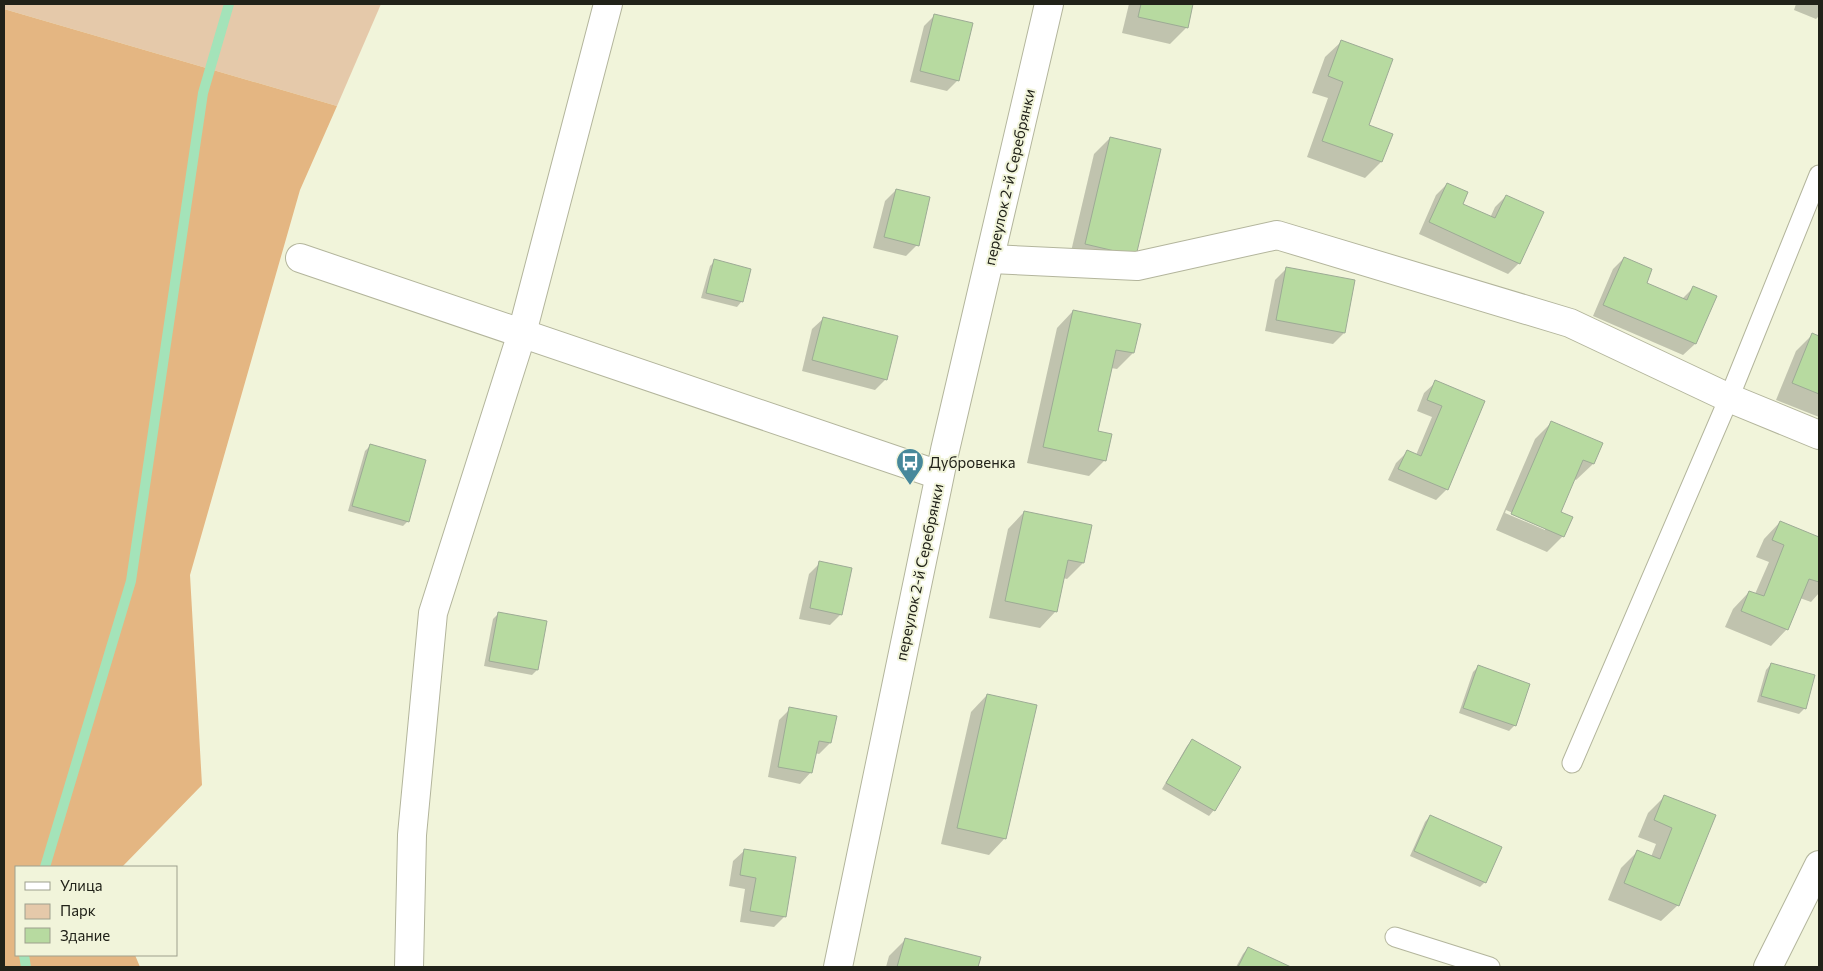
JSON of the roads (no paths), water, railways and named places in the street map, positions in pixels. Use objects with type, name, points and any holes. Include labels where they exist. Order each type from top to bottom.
[{"type":"street","points":[[409,967],[412,835],[433,613],[522,333],[608,4]]},
{"type":"street","name":"переулок 2-й Серебрянки","points":[[838,967],[940,475],[1049,4]]},
{"type":"street","points":[[990,259],[1137,266],[1277,235],[1570,323],[1728,398],[1819,435]]},
{"type":"street","points":[[300,258],[940,475]]},
{"type":"street","points":[[1768,967],[1819,865]]},
{"type":"lane","points":[[1572,763],[1728,398],[1819,175]]},
{"type":"lane","points":[[1395,937],[1490,967]]},
{"type":"waterway","points":[[45,866],[131,581],[203,93],[229,4]]},
{"type":"waterway","points":[[24,956],[26,967]]},
{"type":"place","name":"Дубровенка","points":[[910,486]]}]
